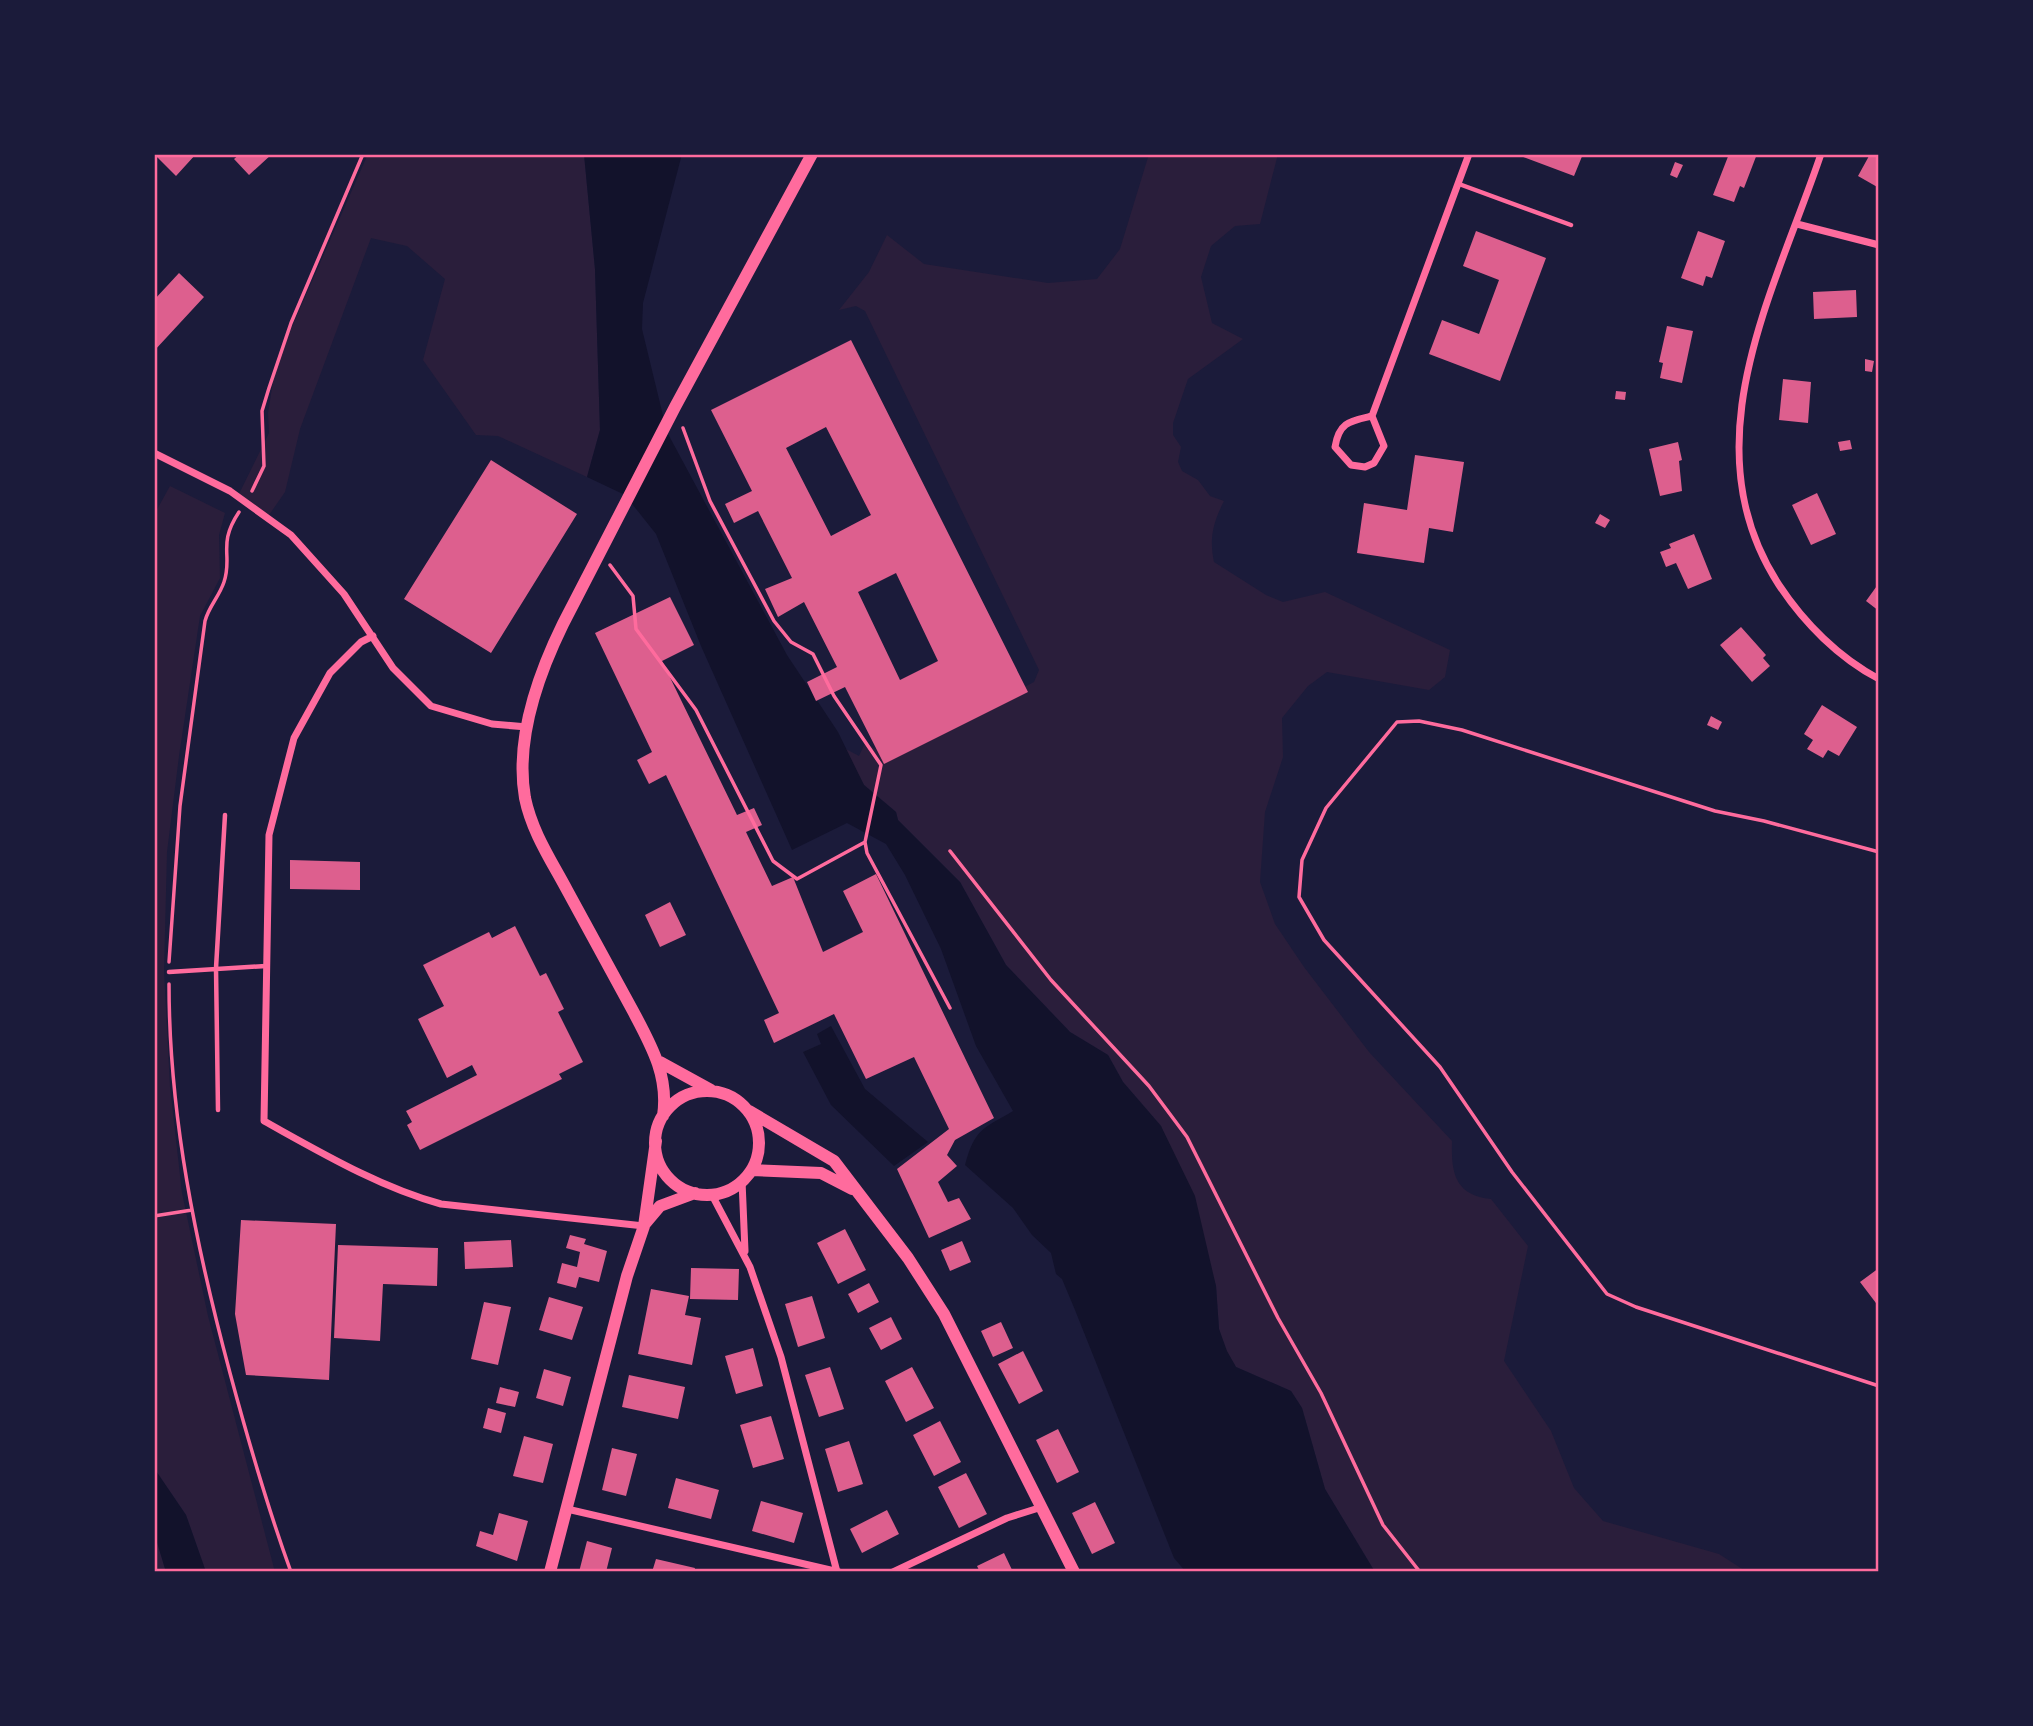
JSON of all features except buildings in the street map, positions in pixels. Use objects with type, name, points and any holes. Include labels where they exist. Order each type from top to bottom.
[{"type":"main road","points":[[550,1572],[624,1288],[644,1226],[656,1142],[666,1098],[660,1062],[542,846],[525,797],[527,727],[551,649],[563,624],[675,407],[812,154]]},
{"type":"main road","points":[[660,1062],[713,1091],[732,1098],[749,1111],[834,1161],[908,1258],[944,1314],[1074,1572]]},
{"type":"main road","points":[[663,1116],[684,1096],[713,1091]]},
{"type":"main road","points":[[656,1142],[658,1159],[666,1174],[679,1186],[695,1193],[712,1195],[728,1191],[752,1170],[759,1140],[749,1111]]},
{"type":"main road","points":[[752,1170],[821,1173],[855,1191]]},
{"type":"main road","points":[[644,1226],[660,1206],[695,1193]]},
{"type":"street","points":[[1372,416],[1344,423],[1337,431],[1335,447],[1351,465],[1365,467],[1374,463],[1384,446],[1372,416],[1469,154]]},
{"type":"street","points":[[1821,154],[1797,224],[1766,300],[1746,372],[1741,402],[1741,495],[1759,552],[1792,605],[1813,629],[1863,670],[1879,679]]},
{"type":"street","points":[[1797,224],[1879,245]]},
{"type":"street","points":[[154,453],[230,491],[291,535],[335,583],[393,668],[431,706],[492,724],[527,727]]},
{"type":"street","points":[[373,636],[360,642],[330,673],[295,738],[269,835],[264,1121],[324,1155],[411,1194],[442,1204],[644,1226]]},
{"type":"street","points":[[742,1181],[745,1255]]},
{"type":"street","points":[[567,1509],[837,1572],[781,1357],[745,1255],[712,1195]]},
{"type":"street","points":[[892,1572],[1007,1518],[1042,1507]]},
{"type":"lane","points":[[1458,184],[1571,225]]},
{"type":"lane","points":[[218,1110],[216,968],[225,815]]},
{"type":"lane","points":[[169,972],[267,966]]},
{"type":"path","points":[[675,407],[710,501],[774,621],[791,642],[813,654],[834,696],[881,765],[864,842],[867,853],[950,1007]]},
{"type":"path","points":[[600,551],[633,596],[636,629],[696,710],[773,861],[797,879],[864,842]]},
{"type":"path","points":[[1879,852],[1765,821],[1715,811],[1462,730],[1419,721],[1397,722],[1357,774],[1326,808],[1302,860],[1299,897],[1324,940],[1440,1067],[1512,1171],[1607,1294],[1636,1307],[1879,1386]]},
{"type":"path","points":[[950,851],[1051,980],[1149,1086],[1187,1137],[1278,1318],[1321,1393],[1383,1525],[1420,1572]]},
{"type":"path","points":[[154,1216],[192,1210]]},
{"type":"shaded area","points":[[368,154],[584,154],[595,269],[600,430],[587,477],[498,436],[476,435],[423,360],[445,279],[407,246],[371,238],[300,429],[285,492],[267,518],[238,496],[269,433],[268,413],[276,363]]},
{"type":"shaded area","points":[[584,154],[682,154],[643,303],[642,329],[667,432],[787,655],[838,732],[864,785],[896,812],[898,820],[960,882],[1006,965],[1070,1032],[1108,1055],[1123,1082],[1161,1126],[1195,1196],[1216,1286],[1219,1329],[1227,1351],[1236,1367],[1291,1391],[1302,1408],[1325,1489],[1375,1572],[1186,1572],[1174,1558],[1075,1310],[1062,1279],[1056,1274],[1051,1253],[1032,1235],[1013,1208],[965,1165],[973,1143],[981,1131],[1013,1111],[976,1046],[941,949],[905,875],[886,844],[847,823],[792,850],[701,646],[656,534],[625,495],[587,477],[600,430],[595,269]]},
{"type":"shaded area","points":[[1149,154],[1278,154],[1260,224],[1235,226],[1211,246],[1201,277],[1212,323],[1243,339],[1188,379],[1173,423],[1173,435],[1181,447],[1178,462],[1182,471],[1198,480],[1210,496],[1224,501],[1213,531],[1214,562],[1266,595],[1283,602],[1325,592],[1450,650],[1445,677],[1429,690],[1327,672],[1308,686],[1282,718],[1283,757],[1265,812],[1260,882],[1275,924],[1369,1052],[1452,1141],[1454,1172],[1463,1187],[1479,1197],[1491,1199],[1528,1246],[1504,1361],[1551,1431],[1574,1488],[1603,1521],[1719,1554],[1747,1572],[1375,1572],[1325,1489],[1302,1408],[1291,1391],[1236,1367],[1226,1351],[1219,1329],[1216,1286],[1161,1126],[1123,1082],[1108,1055],[1070,1032],[1006,965],[960,882],[898,820],[896,812],[864,785],[844,748],[859,756],[865,743],[879,751],[912,744],[1034,682],[1039,670],[865,311],[856,306],[839,310],[869,272],[887,235],[924,264],[1048,283],[1097,279],[1120,249]]},
{"type":"shaded area","points":[[170,486],[225,513],[219,535],[220,578],[200,616],[167,852],[164,971],[170,1087],[182,1193],[208,1316],[275,1572],[206,1572],[186,1515],[154,1468],[154,515]]},
{"type":"shaded area","points":[[831,1026],[865,1089],[928,1142],[894,1166],[831,1105],[803,1052],[821,1044],[817,1034]]},
{"type":"shaded area","points":[[154,1468],[186,1515],[206,1572],[166,1572],[154,1532]]},
{"type":"shaded area","points":[[154,1532],[166,1572],[154,1572]]}]
